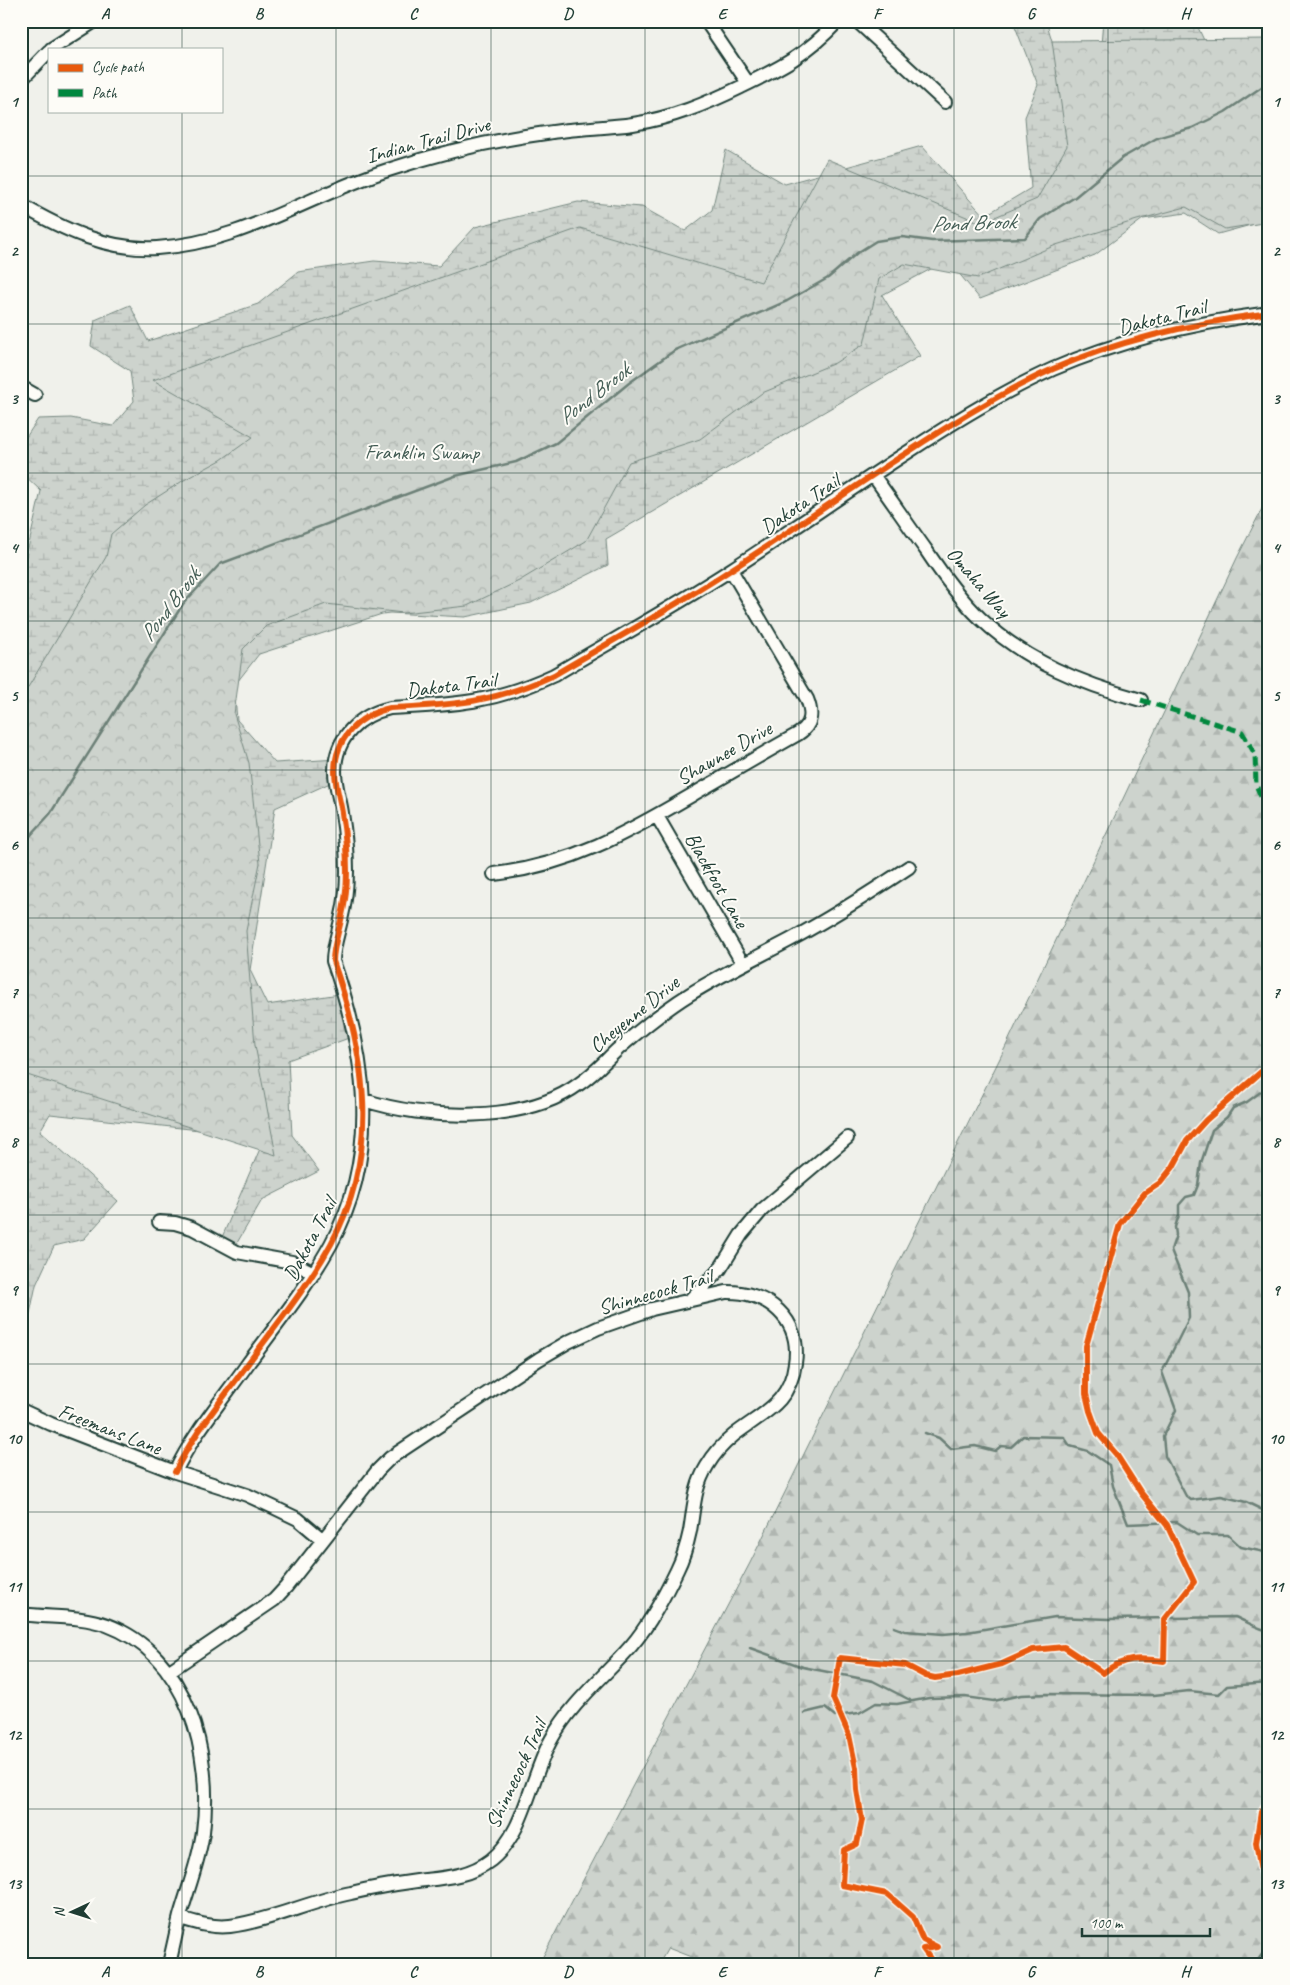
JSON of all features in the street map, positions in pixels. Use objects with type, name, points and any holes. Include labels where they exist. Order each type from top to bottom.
[{"type":"street","points":[[53,48],[95,21]]},
{"type":"street","points":[[706,21],[748,83]]},
{"type":"street","name":"Indian Trail Drive","points":[[21,204],[79,234],[115,245],[155,248],[204,242],[255,226],[345,185],[430,157],[474,146],[547,132],[620,126],[659,119],[706,104],[793,60],[823,37],[838,21]]},
{"type":"street","points":[[857,21],[945,102]]},
{"type":"street","points":[[21,80],[48,52]]},
{"type":"street","name":"Dakota Trail","points":[[175,1472],[192,1441],[314,1273],[332,1242],[350,1196],[361,1152],[364,1100],[358,1049],[353,1022],[333,962],[333,953],[342,918],[347,871],[342,812],[335,772],[338,749],[344,738],[359,721],[379,710],[466,704],[497,697],[530,686],[554,675],[730,570],[970,412],[1020,384],[1054,368],[1116,345],[1197,324],[1269,313]]},
{"type":"street","points":[[21,387],[35,395]]},
{"type":"street","name":"Omaha Way","points":[[873,475],[950,584],[998,635],[1018,649],[1061,673],[1105,690],[1141,700]]},
{"type":"street","name":"Shawnee Drive","points":[[494,874],[535,868],[560,861],[606,842],[656,816],[798,734],[809,723],[812,716],[806,699],[730,570]]},
{"type":"street","name":"Blackfoot Lane","points":[[656,816],[743,964]]},
{"type":"street","name":"Cheyenne Drive","points":[[364,1100],[396,1108],[448,1115],[499,1112],[548,1101],[577,1086],[590,1076],[640,1029],[665,1010],[714,979],[834,915],[909,868]]},
{"type":"street","points":[[691,1299],[720,1268],[746,1229],[762,1210],[847,1138]]},
{"type":"street","points":[[159,1222],[175,1222],[192,1228],[237,1252],[292,1262],[314,1273]]},
{"type":"street","name":"Shinnecock Trail","points":[[168,1672],[274,1600],[378,1470],[390,1458],[539,1359],[598,1328],[652,1309],[726,1292],[738,1292],[759,1297],[770,1303],[786,1320],[792,1331],[796,1350],[793,1373],[788,1386],[773,1407],[724,1444],[706,1468],[695,1494],[687,1545],[670,1585],[641,1633],[573,1707],[560,1725],[543,1756],[515,1828],[500,1851],[479,1868],[456,1876],[351,1892],[233,1926],[208,1926],[180,1918]]},
{"type":"street","name":"Freemans Lane","points":[[21,1410],[51,1424],[175,1472],[274,1507],[298,1519],[323,1540]]},
{"type":"street","points":[[21,1614],[74,1617],[108,1625],[138,1642],[153,1654],[168,1672],[188,1707],[196,1729],[205,1785],[203,1833],[199,1855],[180,1918],[169,1964]]},
{"type":"green space","name":"Franklin Swamp","points":[[1013,21],[1046,21],[1053,44],[1101,45],[1103,21],[1195,21],[1269,179],[1269,220],[1218,234],[1186,213],[1143,219],[1095,255],[980,299],[948,260],[882,295],[920,356],[606,539],[608,565],[531,603],[465,617],[382,614],[259,654],[234,686],[237,720],[275,763],[337,759],[341,778],[275,808],[250,970],[267,1005],[346,993],[360,1034],[288,1060],[292,1135],[319,1171],[262,1200],[234,1248],[220,1242],[265,1137],[50,1114],[40,1131],[118,1201],[84,1239],[54,1246],[36,1285],[28,1323],[21,1312],[21,579],[41,491],[21,472],[21,445],[38,419],[71,418],[113,426],[134,401],[130,371],[91,346],[95,320],[130,305],[148,341],[258,304],[298,272],[374,261],[439,266],[475,227],[578,202],[642,207],[685,231],[712,210],[726,150],[785,184],[922,146],[984,216],[1031,188],[1025,117],[1038,85]]},
{"type":"green space","name":"Franklin Swamp","points":[[1269,39],[1269,222],[1225,229],[1186,207],[1056,245],[978,278],[904,264],[879,279],[864,344],[835,363],[762,393],[700,439],[629,462],[586,541],[519,581],[467,606],[403,613],[326,604],[266,626],[243,649],[234,714],[249,763],[260,863],[246,931],[255,1045],[276,1155],[21,1073],[21,699],[106,557],[111,534],[145,505],[184,480],[221,460],[253,437],[153,380],[580,228],[761,282],[827,159],[981,223],[1037,199],[1067,146],[1052,41]]},
{"type":"green space","points":[[1269,495],[1269,1964],[709,1964],[668,1948],[659,1964],[539,1964],[750,1563],[1005,1048],[1237,558]]},
{"type":"waterway","name":"Pond Brook","points":[[21,846],[50,814],[183,604],[220,564],[455,476],[516,462],[556,443],[629,383],[675,350],[787,301],[828,278],[857,253],[876,241],[902,237],[932,241],[1025,238],[1040,219],[1075,197],[1122,158],[1157,138],[1192,128],[1225,112],[1269,82]]},
{"type":"waterway","points":[[1269,1096],[1262,1091],[1247,1102],[1233,1108],[1227,1117],[1212,1130],[1201,1163],[1198,1185],[1194,1195],[1186,1197],[1179,1205],[1179,1215],[1175,1227],[1176,1235],[1171,1250],[1188,1292],[1189,1318],[1162,1372],[1176,1410],[1163,1436],[1165,1456],[1186,1496],[1191,1500],[1221,1496],[1246,1502],[1269,1513]]},
{"type":"waterway","points":[[925,1433],[939,1438],[951,1449],[975,1446],[995,1451],[1001,1446],[1011,1447],[1023,1436],[1064,1437],[1070,1446],[1088,1451],[1109,1465],[1113,1486],[1128,1524],[1177,1522],[1197,1535],[1228,1535],[1241,1547],[1269,1553]]},
{"type":"waterway","points":[[894,1627],[905,1631],[943,1634],[967,1632],[1055,1617],[1109,1619],[1235,1617],[1269,1631]]},
{"type":"waterway","points":[[750,1648],[803,1667],[873,1681],[910,1700]]},
{"type":"waterway","points":[[804,1713],[825,1708],[835,1716],[859,1713],[876,1703],[897,1704],[929,1698],[965,1697],[994,1701],[1021,1695],[1047,1694],[1154,1695],[1189,1691],[1219,1694],[1227,1686],[1269,1683]]},
{"type":"waterway","points":[[1255,1964],[1269,1945]]},
{"type":"marked path","points":[[1141,700],[1242,732],[1255,754],[1256,785],[1269,815]]},
{"type":"cycle path","points":[[175,1472],[200,1429],[313,1275],[331,1244],[347,1209],[357,1174],[362,1139],[363,1103],[360,1068],[354,1032],[333,961],[345,902],[347,871],[344,827],[335,771],[339,748],[351,730],[368,716],[390,708],[454,704],[493,697],[512,692],[554,675],[710,583],[961,418],[1015,387],[1053,369],[1079,358],[1132,341],[1186,327],[1269,313]]},
{"type":"cycle path","points":[[934,1964],[923,1949],[937,1947],[923,1940],[913,1917],[887,1894],[842,1885],[844,1850],[857,1844],[862,1820],[857,1790],[856,1768],[849,1735],[833,1698],[840,1658],[905,1665],[926,1676],[935,1678],[958,1675],[1002,1664],[1033,1650],[1064,1647],[1103,1673],[1125,1661],[1146,1659],[1164,1661],[1165,1619],[1194,1582],[1167,1525],[1141,1493],[1116,1454],[1098,1433],[1086,1394],[1086,1346],[1120,1224],[1145,1193],[1160,1183],[1173,1167],[1187,1141],[1206,1120],[1269,1065]]},
{"type":"cycle path","points":[[1269,1799],[1261,1812],[1256,1843],[1269,1916]]}]
